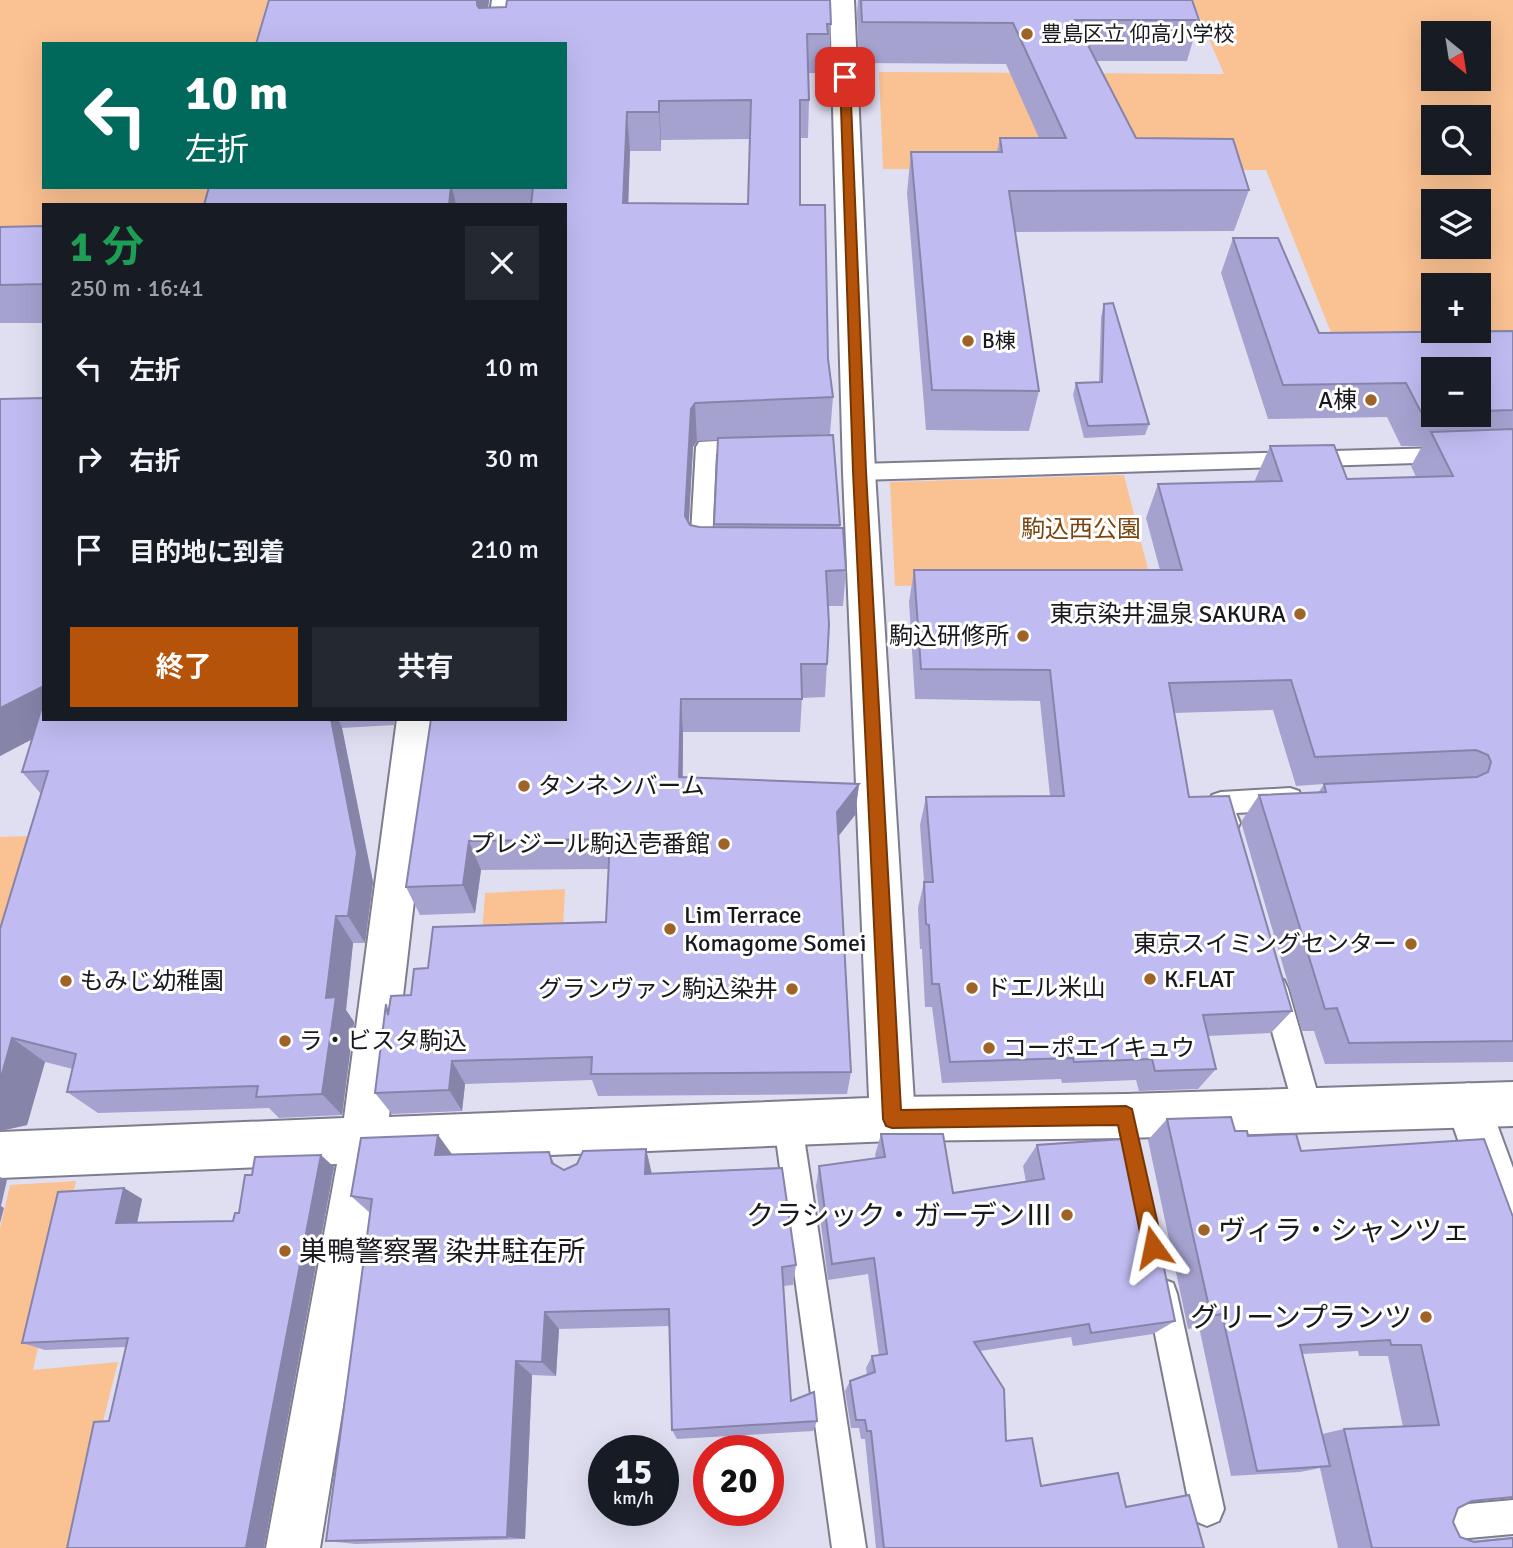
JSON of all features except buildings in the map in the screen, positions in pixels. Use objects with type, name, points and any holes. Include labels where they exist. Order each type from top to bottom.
[{"type":"street","points":[[500,33],[503,3],[584,7]]},
{"type":"street","points":[[835,5],[850,453],[850,552],[892,1119]]},
{"type":"street","points":[[293,1548],[364,1140],[416,721]]},
{"type":"street","points":[[0,1156],[364,1140],[579,1143],[788,1124],[892,1119],[1128,1129],[1308,1110],[1513,1104]]},
{"type":"street","points":[[1468,1105],[1513,1233]]},
{"type":"lane","points":[[728,552],[701,552],[706,447],[775,445]]},
{"type":"lane","points":[[850,453],[1513,453]]},
{"type":"lane","points":[[1232,842],[1221,803],[1316,798]]},
{"type":"lane","points":[[1266,961],[1308,1110]]},
{"type":"lane","points":[[788,1124],[849,1548]]},
{"type":"lane","points":[[1156,1265],[1207,1509]]},
{"type":"lane","points":[[1435,1524],[1513,1517]]},
{"type":"green space","points":[[0,0],[268,0],[256,42],[42,42],[42,189],[211,189],[208,203],[42,203],[42,251],[0,253]]},
{"type":"green space","points":[[1192,0],[1513,0],[1513,331],[1491,331],[1491,273],[1421,273],[1421,333],[1332,335],[1266,170],[883,169],[879,72],[1224,74]]},
{"type":"green space","name":"駒込西公園","points":[[1124,475],[1151,581],[895,586],[890,482]]},
{"type":"green space","points":[[59,835],[0,1001],[0,837]]},
{"type":"green space","points":[[565,889],[562,946],[481,949],[485,893]]},
{"type":"green space","points":[[76,1181],[33,1370],[118,1362],[71,1548],[0,1548],[0,1228],[10,1185]]},
{"type":"place","name":"豊島区立 仰高小学校","points":[[1027,34]]},
{"type":"place","name":"B棟","points":[[968,341]]},
{"type":"place","name":"A棟","points":[[1371,400]]},
{"type":"place","name":"東京染井温泉 SAKURA","points":[[1300,614]]},
{"type":"place","name":"駒込研修所","points":[[1023,636]]},
{"type":"place","name":"タンネンバーム","points":[[524,786]]},
{"type":"place","name":"プレジール駒込壱番館","points":[[724,844]]},
{"type":"place","name":"Lim Terrace Komagome Somei","points":[[670,929]]},
{"type":"place","name":"東京スイミングセンター","points":[[1411,944]]},
{"type":"place","name":"K.FLAT","points":[[1150,979]]},
{"type":"place","name":"もみじ幼稚園","points":[[66,981]]},
{"type":"place","name":"ドエル米山","points":[[972,988]]},
{"type":"place","name":"グランヴァン駒込染井","points":[[792,989]]},
{"type":"place","name":"ラ・ビスタ駒込","points":[[285,1041]]},
{"type":"place","name":"コーポエイキュウ","points":[[989,1048]]},
{"type":"place","name":"クラシック・ガーデンⅢ","points":[[1067,1215]]},
{"type":"place","name":"ヴィラ・シャンツェ","points":[[1204,1230]]},
{"type":"place","name":"巣鴨警察署 染井駐在所","points":[[285,1251]]},
{"type":"place","name":"グリーンプランツ","points":[[1426,1317]]},
{"type":"route","points":[[845,77],[859,471],[892,1119],[1126,1115],[1153,1247]]}]
